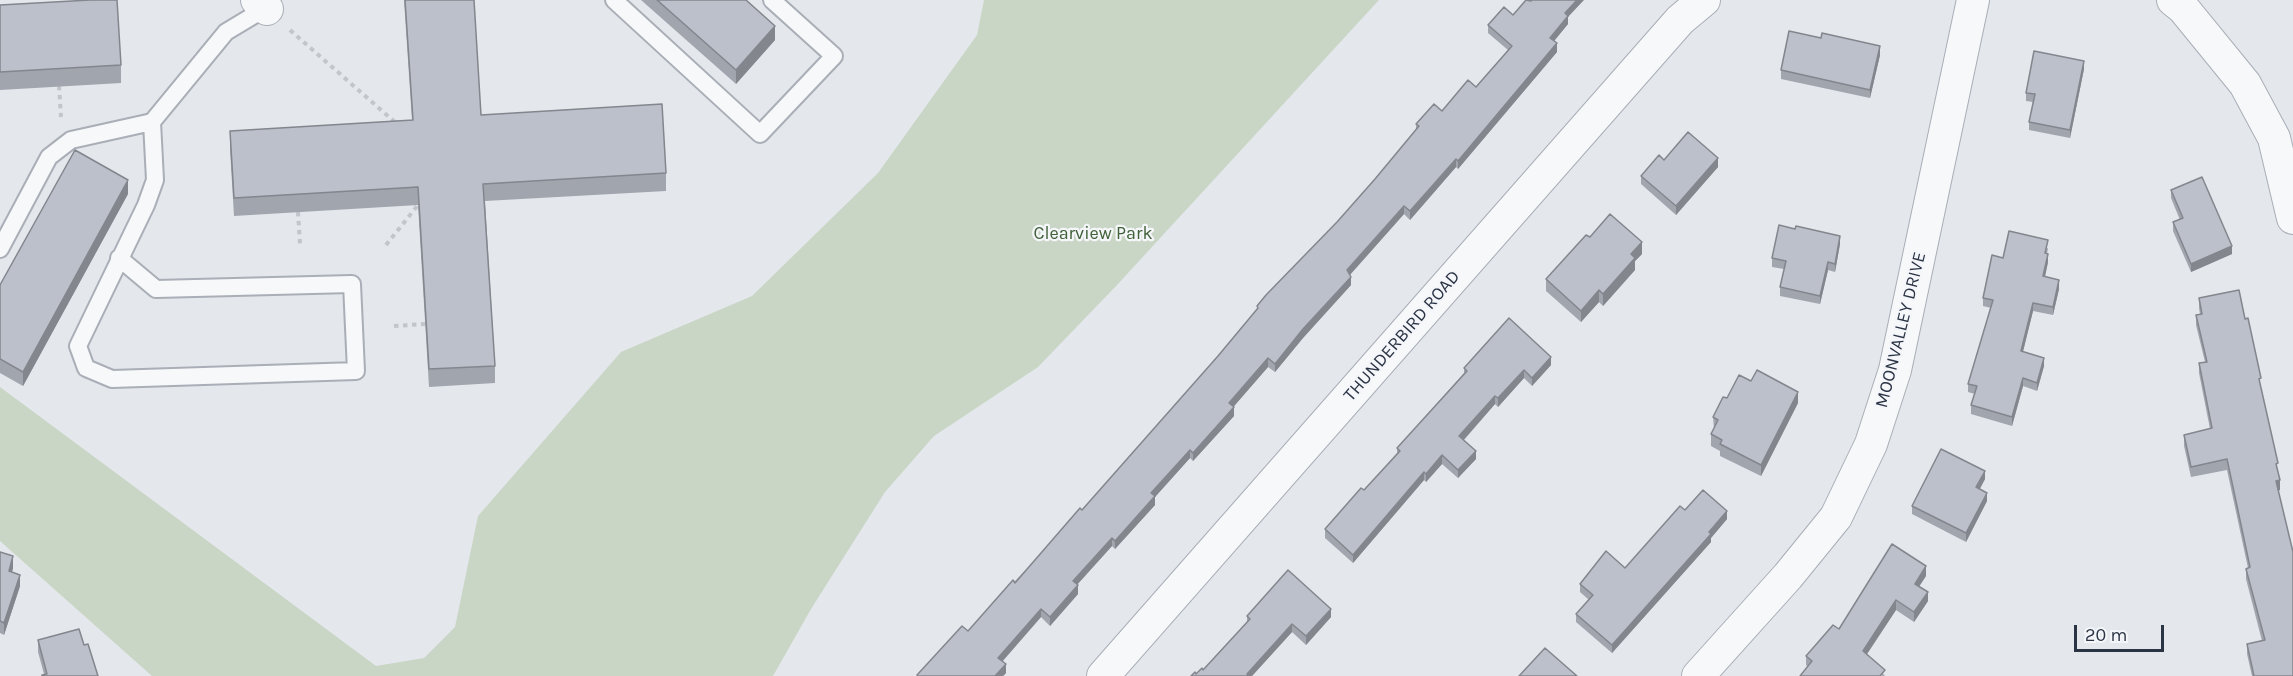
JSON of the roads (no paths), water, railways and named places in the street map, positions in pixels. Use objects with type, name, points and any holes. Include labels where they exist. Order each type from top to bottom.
[{"type":"street","name":"THUNDERBIRD ROAD","points":[[1103,676],[1680,20],[1704,0]]},
{"type":"street","name":"MOONVALLEY DRIVE","points":[[1698,676],[1788,576],[1836,517],[1871,444],[1895,369],[1973,0]]},
{"type":"street","points":[[2173,0],[2183,8],[2245,84],[2274,138],[2293,218]]},
{"type":"lane","points":[[614,0],[760,134],[834,56],[772,0]]},
{"type":"lane","points":[[0,249],[49,157],[71,140],[152,122],[226,32],[266,3]]},
{"type":"lane","points":[[120,258],[156,289],[352,284],[356,371],[112,379],[86,368],[78,346],[120,258],[146,205],[155,180],[152,122]]},
{"type":"park label","name":"Clearview Park","points":[[1093,234]]}]
